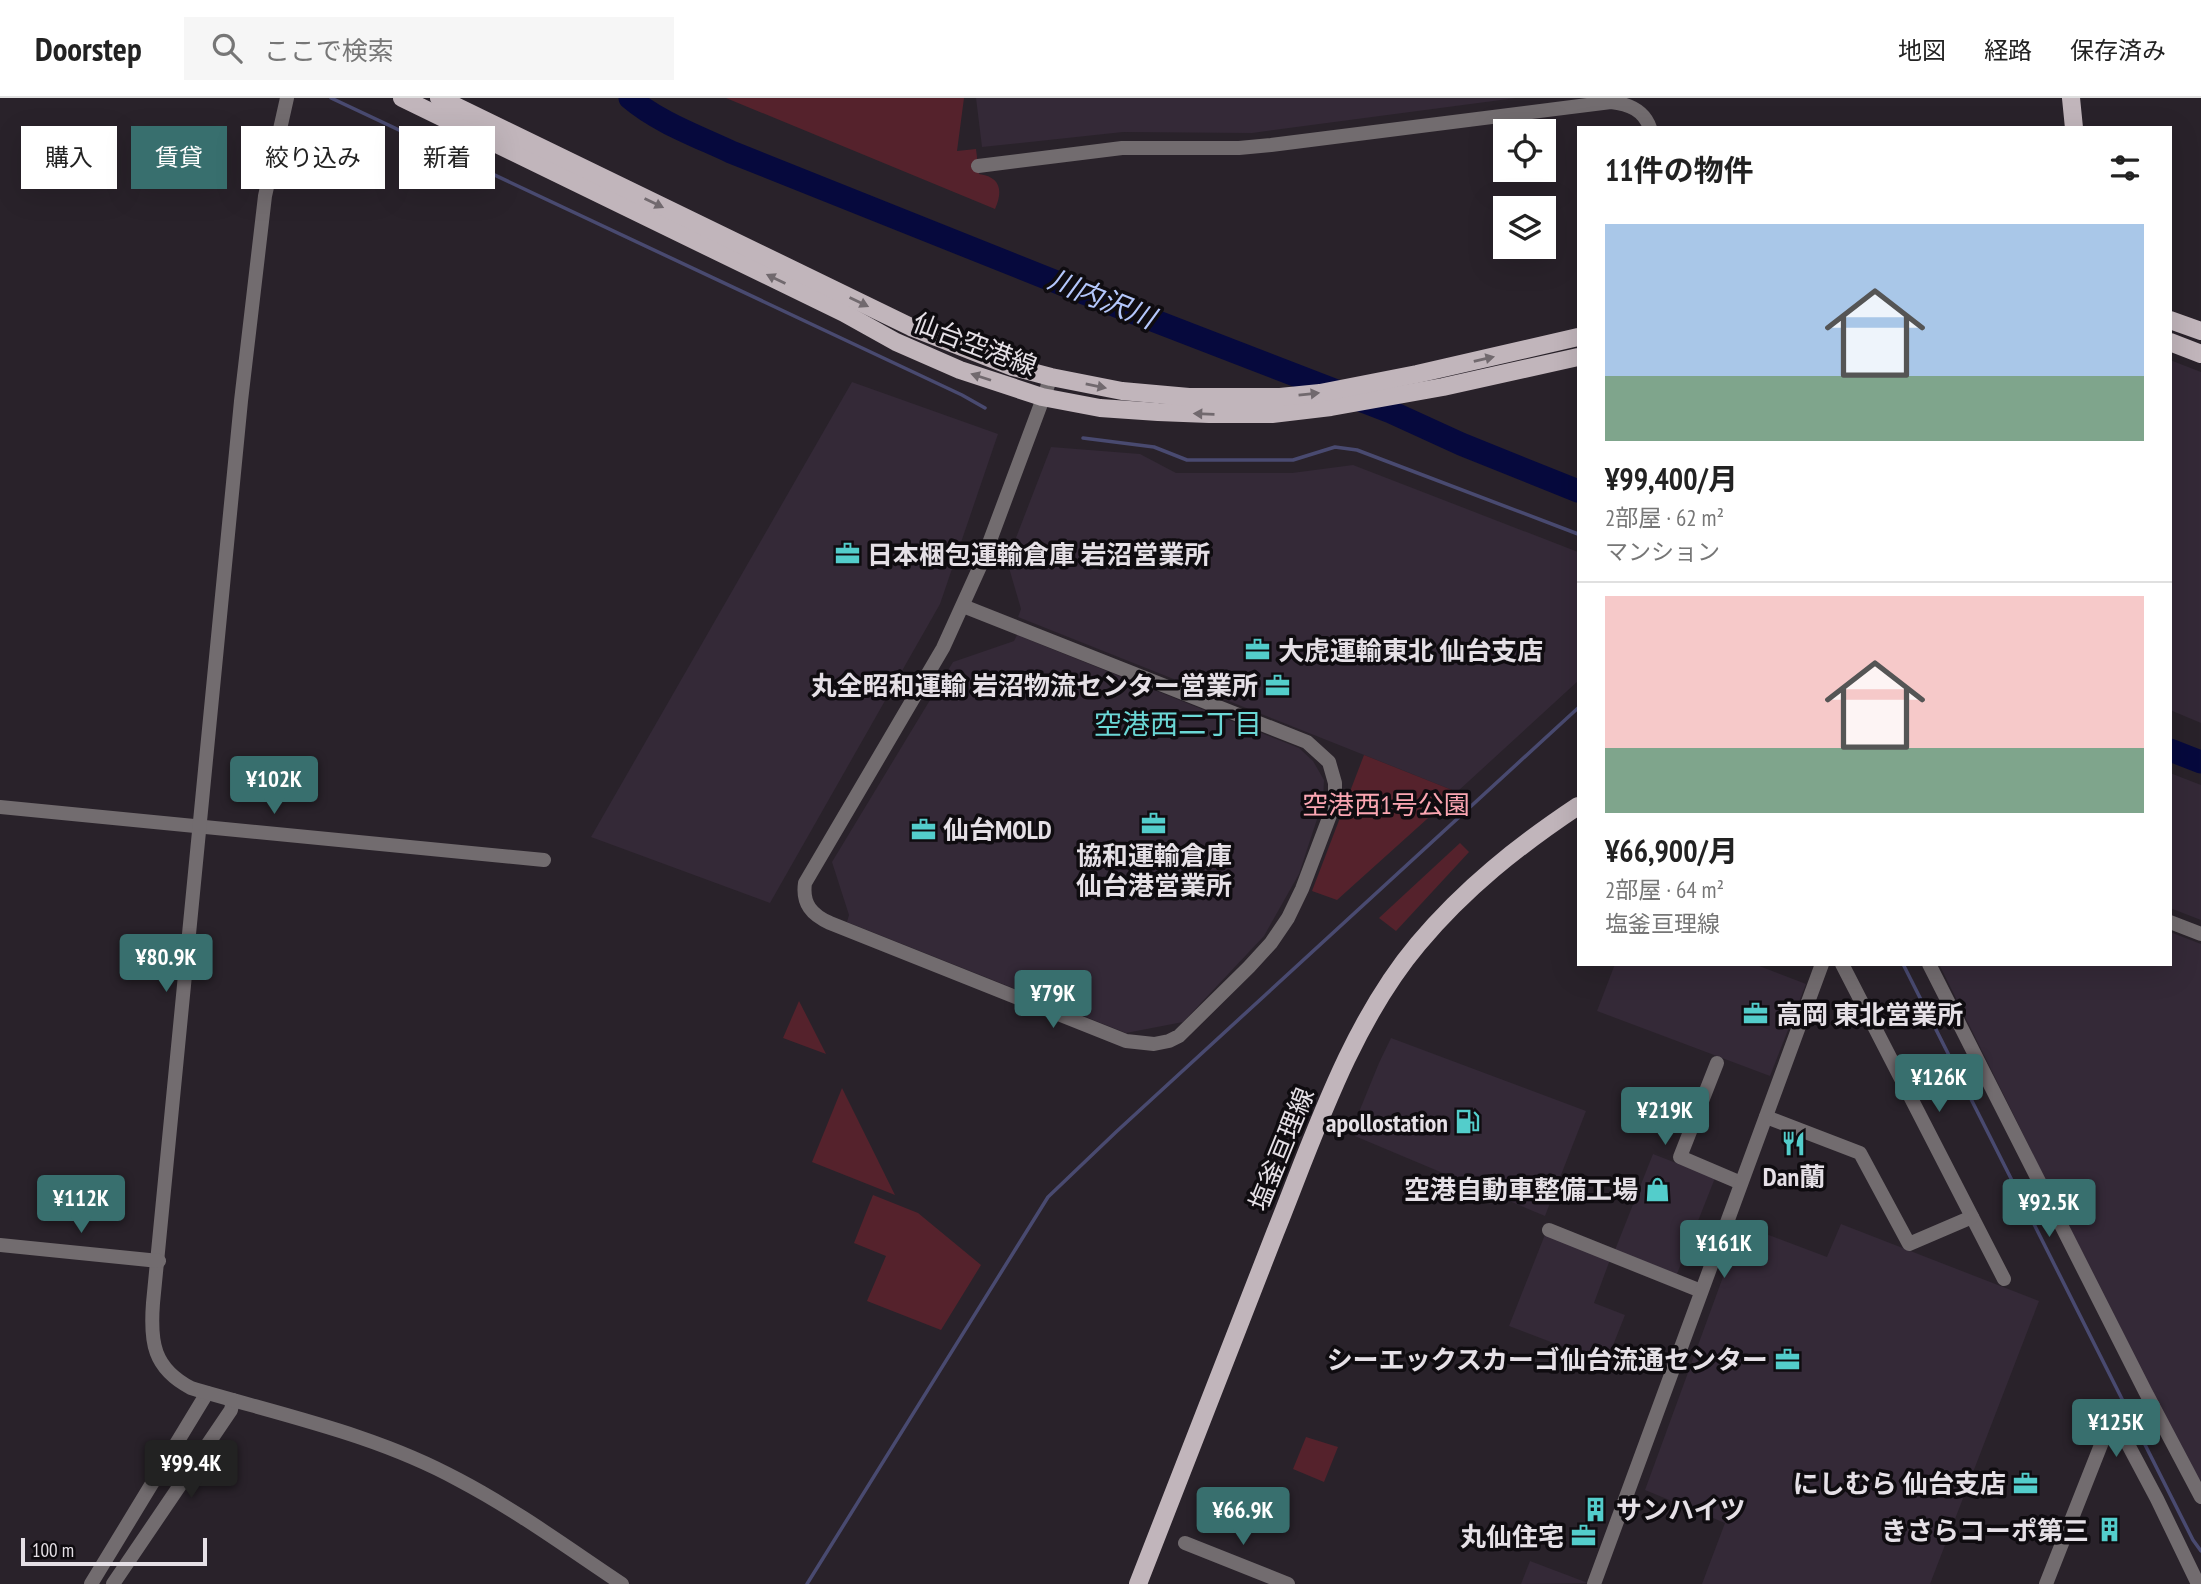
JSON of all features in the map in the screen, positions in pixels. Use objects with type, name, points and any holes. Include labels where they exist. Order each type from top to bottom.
[{"type":"main road","name":"仙台空港線","points":[[402,98],[844,313],[896,342],[960,370],[1042,397],[1100,408],[1209,415],[1272,414],[1345,405],[1443,387],[1577,356]]},
{"type":"main road","name":"仙台空港線","points":[[439,98],[911,327],[1013,367],[1051,377],[1122,391],[1189,397],[1280,397],[1320,393],[1418,374],[1577,337]]},
{"type":"main road","points":[[2071,98],[2074,126]]},
{"type":"main road","points":[[2172,321],[2201,331]]},
{"type":"main road","points":[[2172,343],[2201,354]]},
{"type":"main road","name":"塩釜亘理線","points":[[1138,1584],[1322,1115],[1375,1007],[1418,945],[1463,894],[1499,862],[1577,807]]},
{"type":"street","points":[[287,98],[265,196],[241,401],[151,1328],[155,1352],[163,1367],[175,1380],[191,1388],[340,1431],[414,1458],[458,1479],[511,1510],[622,1584]]},
{"type":"street","points":[[978,166],[1122,148],[1239,148],[1271,145],[1611,102],[1633,107],[1642,113],[1649,126]]},
{"type":"street","points":[[963,606],[1307,742],[1329,762],[1335,783],[1335,802],[1288,918],[1271,943],[1249,967],[1190,1026],[1169,1041],[1154,1044],[1126,1041],[831,923],[812,914],[805,901],[805,883],[943,648],[963,606],[1051,377]]},
{"type":"street","points":[[0,807],[544,860]]},
{"type":"street","points":[[2172,923],[2201,934]]},
{"type":"street","points":[[1597,1583],[1821,966]]},
{"type":"street","points":[[1843,966],[2004,1279]]},
{"type":"street","points":[[1931,966],[2201,1497]]},
{"type":"street","points":[[1717,1063],[1680,1157],[1741,1183]]},
{"type":"street","points":[[1766,1118],[1860,1153],[1909,1244],[1972,1217]]},
{"type":"street","points":[[1549,1230],[1701,1291]]},
{"type":"street","points":[[0,1245],[159,1261]]},
{"type":"street","points":[[91,1584],[207,1393]]},
{"type":"street","points":[[114,1584],[231,1410],[233,1399]]},
{"type":"street","points":[[2046,1584],[2110,1422],[2115,1419],[2198,1582]]},
{"type":"street","points":[[1185,1542],[1288,1584]]},
{"type":"shaded area","points":[[976,98],[1516,98],[1252,133],[1123,132],[982,147]]},
{"type":"shaded area","points":[[2172,361],[2201,372],[2201,723],[2172,711]]},
{"type":"shaded area","points":[[852,382],[998,434],[940,604],[770,903],[591,837]]},
{"type":"shaded area","points":[[1051,447],[1140,454],[1176,473],[1292,473],[1353,465],[1577,552],[1577,682],[1457,792],[1018,617],[1021,609],[1007,561]]},
{"type":"shaded area","points":[[1017,635],[1299,748],[1313,761],[1324,780],[1323,801],[1299,874],[1264,936],[1183,1022],[1126,1033],[847,922],[849,915],[832,862],[953,662],[1014,641]]},
{"type":"shaded area","points":[[2172,774],[2201,785],[2201,920],[2172,909]]},
{"type":"shaded area","points":[[2172,933],[2201,944],[2199,1484],[1940,966],[2172,966]]},
{"type":"shaded area","points":[[1614,966],[1759,966],[1806,984],[1770,1076],[1597,1011]]},
{"type":"shaded area","name":"apollostation","points":[[1391,1038],[1586,1111],[1545,1216],[1350,1134]]},
{"type":"shaded area","points":[[1653,1154],[1715,1178],[1677,1274],[1615,1250]]},
{"type":"shaded area","points":[[1841,1224],[2039,1301],[1930,1584],[1702,1584],[1725,1523],[1645,1490],[1742,1225],[1827,1257]]},
{"type":"shaded area","points":[[1546,1232],[1611,1257],[1594,1303],[1625,1315],[1606,1363],[1509,1326]]},
{"type":"shaded area","points":[[1530,1561],[1588,1583],[1521,1584]]},
{"type":"green space","points":[[726,98],[964,98],[957,151],[976,149],[979,174],[992,178],[998,186],[999,196],[995,209]]},
{"type":"green space","name":"空港西1号公園","points":[[1364,755],[1457,792],[1337,900],[1312,891]]},
{"type":"green space","points":[[1460,843],[1469,852],[1396,931],[1379,918]]},
{"type":"green space","points":[[799,1001],[826,1054],[783,1038]]},
{"type":"green space","points":[[842,1088],[895,1195],[812,1162]]},
{"type":"green space","points":[[873,1195],[918,1213],[981,1265],[941,1330],[867,1301],[886,1256],[854,1243]]},
{"type":"green space","points":[[1306,1437],[1338,1447],[1324,1482],[1293,1469]]},
{"type":"waterway","points":[[331,98],[985,408]]},
{"type":"waterway","name":"川内沢川","points":[[630,98],[665,121],[731,152],[1391,412],[1461,444],[1577,491]]},
{"type":"waterway","points":[[1083,438],[1154,447],[1187,460],[1293,460],[1335,447],[1357,450],[1577,534]]},
{"type":"waterway","points":[[807,1584],[1048,1197],[1577,709]]},
{"type":"waterway","name":"川内沢川","points":[[2172,751],[2201,762]]},
{"type":"waterway","points":[[1904,966],[2193,1540],[2201,1551]]},
{"type":"place","name":"日本梱包運輸倉庫 岩沼営業所","points":[[847,554]]},
{"type":"place","name":"大虎運輸東北 仙台支店","points":[[1258,650]]},
{"type":"place","name":"丸全昭和運輸 岩沼物流センター営業所","points":[[1278,685]]},
{"type":"place","name":"協和運輸倉庫 仙台港営業所","points":[[1154,823]]},
{"type":"place","name":"仙台MOLD","points":[[923,829]]},
{"type":"place","name":"高岡 東北営業所","points":[[1756,1014]]},
{"type":"place","name":"apollostation","points":[[1468,1122]]},
{"type":"place","name":"Dan蘭","points":[[1794,1144]]},
{"type":"place","name":"空港自動車整備工場","points":[[1658,1189]]},
{"type":"place","name":"シーエックスカーゴ仙台流通センター","points":[[1788,1359]]},
{"type":"place","name":"にしむら 仙台支店","points":[[2026,1483]]},
{"type":"place","name":"サンハイツ","points":[[1596,1509]]},
{"type":"place","name":"きさらコーポ第三","points":[[2109,1530]]},
{"type":"place","name":"丸仙住宅","points":[[1584,1536]]},
{"type":"district","name":"空港西二丁目","points":[[1178,723]]}]
